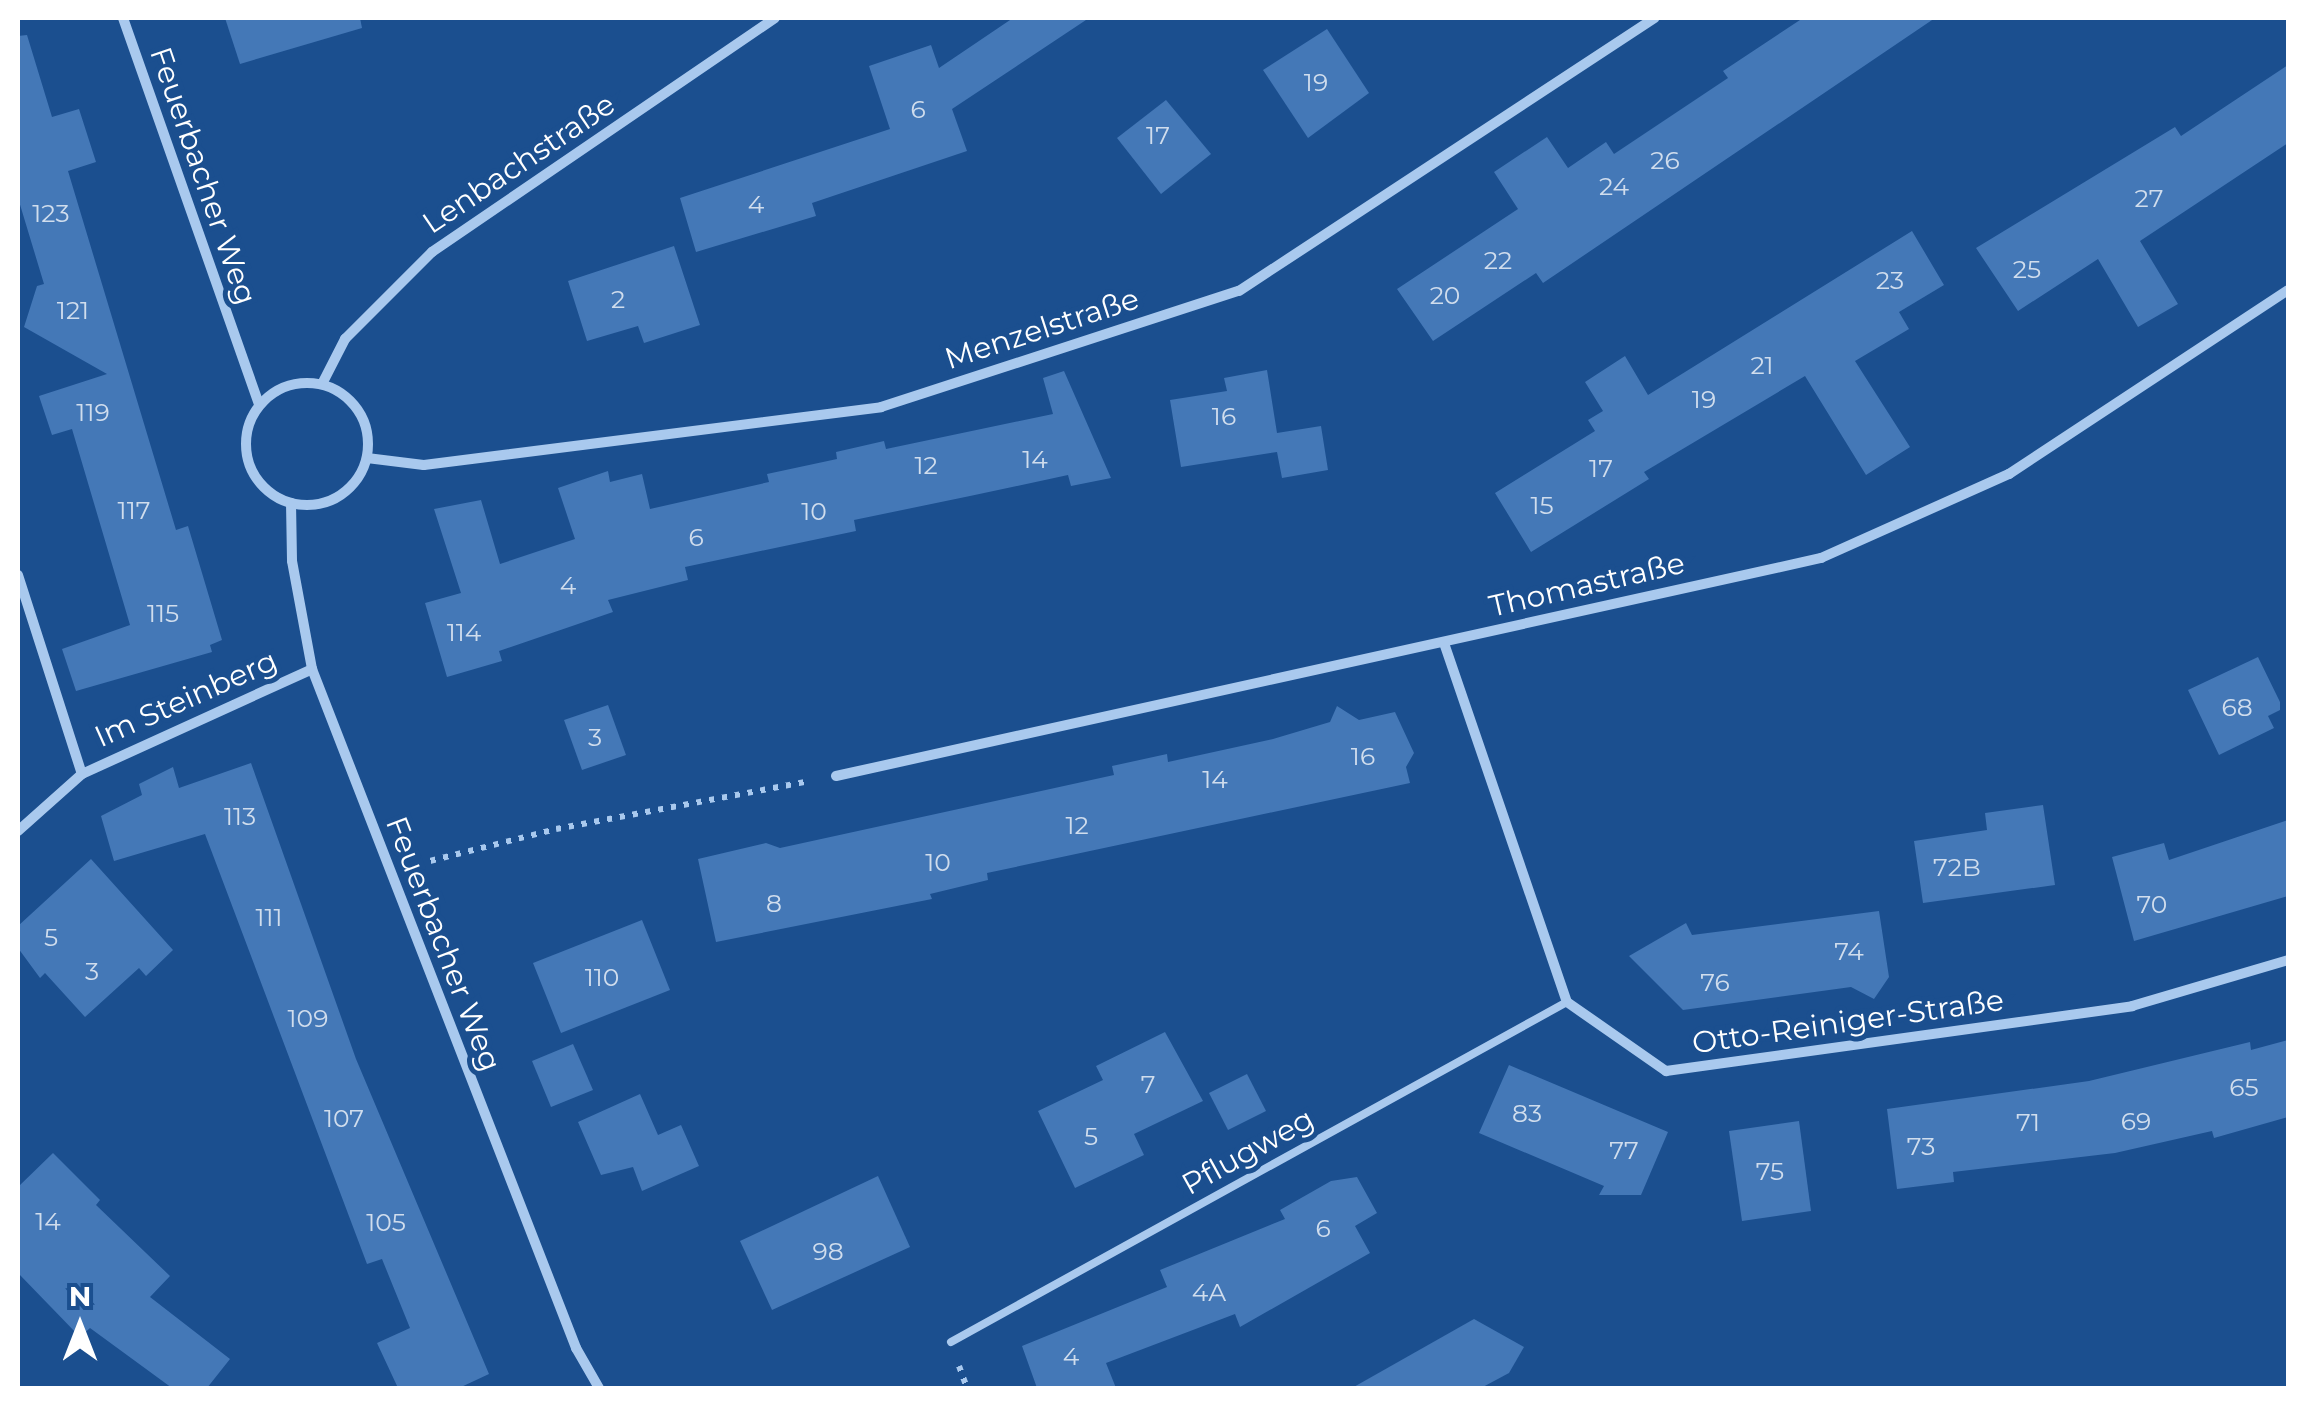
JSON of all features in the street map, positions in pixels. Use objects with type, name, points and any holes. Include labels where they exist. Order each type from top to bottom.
[{"type":"street","name":"Feuerbacher Weg","points":[[124,18],[259,405]]},
{"type":"street","name":"Lenbachstraße","points":[[322,384],[346,339],[432,252],[775,18]]},
{"type":"street","name":"Menzelstraße","points":[[367,458],[424,464],[881,407],[1239,291],[1654,18]]},
{"type":"street","name":"Thomastraße","points":[[836,776],[1821,558],[2009,474],[2288,290]]},
{"type":"street","points":[[322,384],[360,412],[367,458],[357,480],[338,496],[290,503],[269,492],[246,450],[259,405],[277,390],[322,384]]},
{"type":"street","name":"Feuerbacher Weg","points":[[290,503],[292,561],[312,669],[387,872],[576,1348],[599,1388]]},
{"type":"street","name":"Im Steinberg","points":[[18,575],[82,774]]},
{"type":"street","points":[[1444,643],[1567,1002]]},
{"type":"street","name":"Im Steinberg","points":[[18,831],[82,774],[312,669]]},
{"type":"street","name":"Otto-Reiniger-Straße","points":[[1567,1002],[1666,1071],[2132,1006],[2288,960]]},
{"type":"lane","name":"Pflugweg","points":[[951,1342],[1567,1002]]},
{"type":"path","points":[[387,872],[556,829],[836,776]]},
{"type":"building","points":[[225,18],[360,18],[362,28],[240,64]]},
{"type":"building","points":[[1013,18],[1089,18],[952,109],[967,151],[812,203],[816,216],[696,252],[680,198],[890,129],[869,66],[931,45],[939,68]]},
{"type":"building","points":[[1803,18],[1935,18],[1543,283],[1536,273],[1433,341],[1397,289],[1518,209],[1494,172],[1547,137],[1568,168],[1606,142],[1614,154],[1728,78],[1723,71]]},
{"type":"building","points":[[1327,29],[1369,93],[1308,138],[1263,70]]},
{"type":"building","points":[[27,35],[52,117],[79,109],[96,162],[68,171],[176,530],[188,526],[222,640],[210,645],[212,652],[76,691],[62,649],[130,625],[72,429],[52,435],[39,396],[107,374],[24,327],[37,286],[44,284],[18,198],[18,36]]},
{"type":"building","points":[[2288,65],[2288,143],[2140,241],[2178,304],[2138,327],[2098,259],[2018,311],[1976,248],[2175,127],[2181,136]]},
{"type":"building","points":[[1166,100],[1211,154],[1161,194],[1117,138]]},
{"type":"building","points":[[1912,231],[1944,285],[1899,312],[1909,329],[1855,361],[1910,447],[1866,475],[1805,376],[1644,472],[1649,479],[1531,552],[1495,493],[1595,431],[1588,420],[1603,411],[1585,382],[1625,356],[1648,395]]},
{"type":"building","points":[[674,246],[700,325],[644,343],[638,326],[587,341],[568,281]]},
{"type":"building","points":[[1267,370],[1277,433],[1321,426],[1328,470],[1282,478],[1277,452],[1181,467],[1170,400],[1227,391],[1224,378]]},
{"type":"building","points":[[1064,371],[1111,478],[1071,486],[1068,475],[854,520],[856,531],[685,567],[688,580],[608,600],[613,612],[499,651],[502,661],[447,677],[425,603],[461,593],[434,509],[481,500],[500,564],[575,539],[558,488],[608,471],[610,482],[642,474],[650,509],[769,482],[767,474],[837,459],[836,452],[884,441],[886,449],[1053,414],[1043,378]]},
{"type":"building","points":[[2258,657],[2280,702],[2280,710],[2268,716],[2274,728],[2219,755],[2188,690]]},
{"type":"building","points":[[608,705],[626,755],[582,770],[564,720]]},
{"type":"building","points":[[1337,706],[1359,720],[1395,712],[1414,753],[1406,767],[1410,783],[987,873],[988,880],[930,894],[932,899],[716,942],[698,859],[766,843],[780,848],[1114,775],[1112,766],[1167,754],[1168,762],[1273,739],[1330,722]]},
{"type":"building","points":[[251,763],[356,1059],[489,1374],[459,1388],[398,1388],[377,1343],[410,1328],[382,1259],[367,1264],[205,834],[114,861],[101,816],[142,795],[139,784],[173,767],[179,788]]},
{"type":"building","points":[[2043,805],[2055,885],[1923,903],[1914,841],[1987,830],[1985,813]]},
{"type":"building","points":[[2288,820],[2288,896],[2134,941],[2112,857],[2164,843],[2169,860]]},
{"type":"building","points":[[91,859],[173,950],[146,976],[139,968],[85,1017],[45,973],[40,978],[18,948],[18,926]]},
{"type":"building","points":[[1879,911],[1889,977],[1874,999],[1851,987],[1683,1010],[1629,956],[1686,923],[1692,935]]},
{"type":"building","points":[[642,920],[670,990],[561,1033],[533,963]]},
{"type":"building","points":[[1165,1032],[1203,1101],[1134,1134],[1144,1155],[1075,1188],[1038,1111],[1103,1080],[1096,1066]]},
{"type":"building","points":[[2288,1040],[2288,1117],[2214,1138],[2212,1131],[2115,1153],[1953,1172],[1954,1182],[1897,1189],[1887,1109],[2089,1081],[2250,1042],[2251,1050]]},
{"type":"building","points":[[573,1044],[593,1090],[551,1107],[532,1061]]},
{"type":"building","points":[[1509,1065],[1668,1132],[1641,1195],[1599,1195],[1604,1186],[1479,1133]]},
{"type":"building","points":[[1247,1074],[1266,1111],[1228,1130],[1209,1093]]},
{"type":"building","points":[[640,1094],[658,1135],[681,1125],[699,1166],[642,1191],[633,1167],[601,1175],[578,1122]]},
{"type":"building","points":[[1799,1121],[1811,1211],[1742,1221],[1729,1131]]},
{"type":"building","points":[[53,1153],[100,1200],[96,1205],[170,1276],[150,1297],[230,1359],[207,1388],[172,1388],[90,1328],[80,1337],[18,1273],[18,1187]]},
{"type":"building","points":[[878,1176],[910,1247],[772,1310],[740,1241]]},
{"type":"building","points":[[1357,1177],[1377,1213],[1355,1226],[1370,1253],[1240,1327],[1235,1314],[1106,1363],[1116,1388],[1037,1388],[1022,1346],[1167,1287],[1160,1270],[1285,1219],[1280,1210],[1331,1181]]},
{"type":"building","points":[[1474,1319],[1524,1347],[1509,1373],[1481,1388],[1352,1388]]}]
